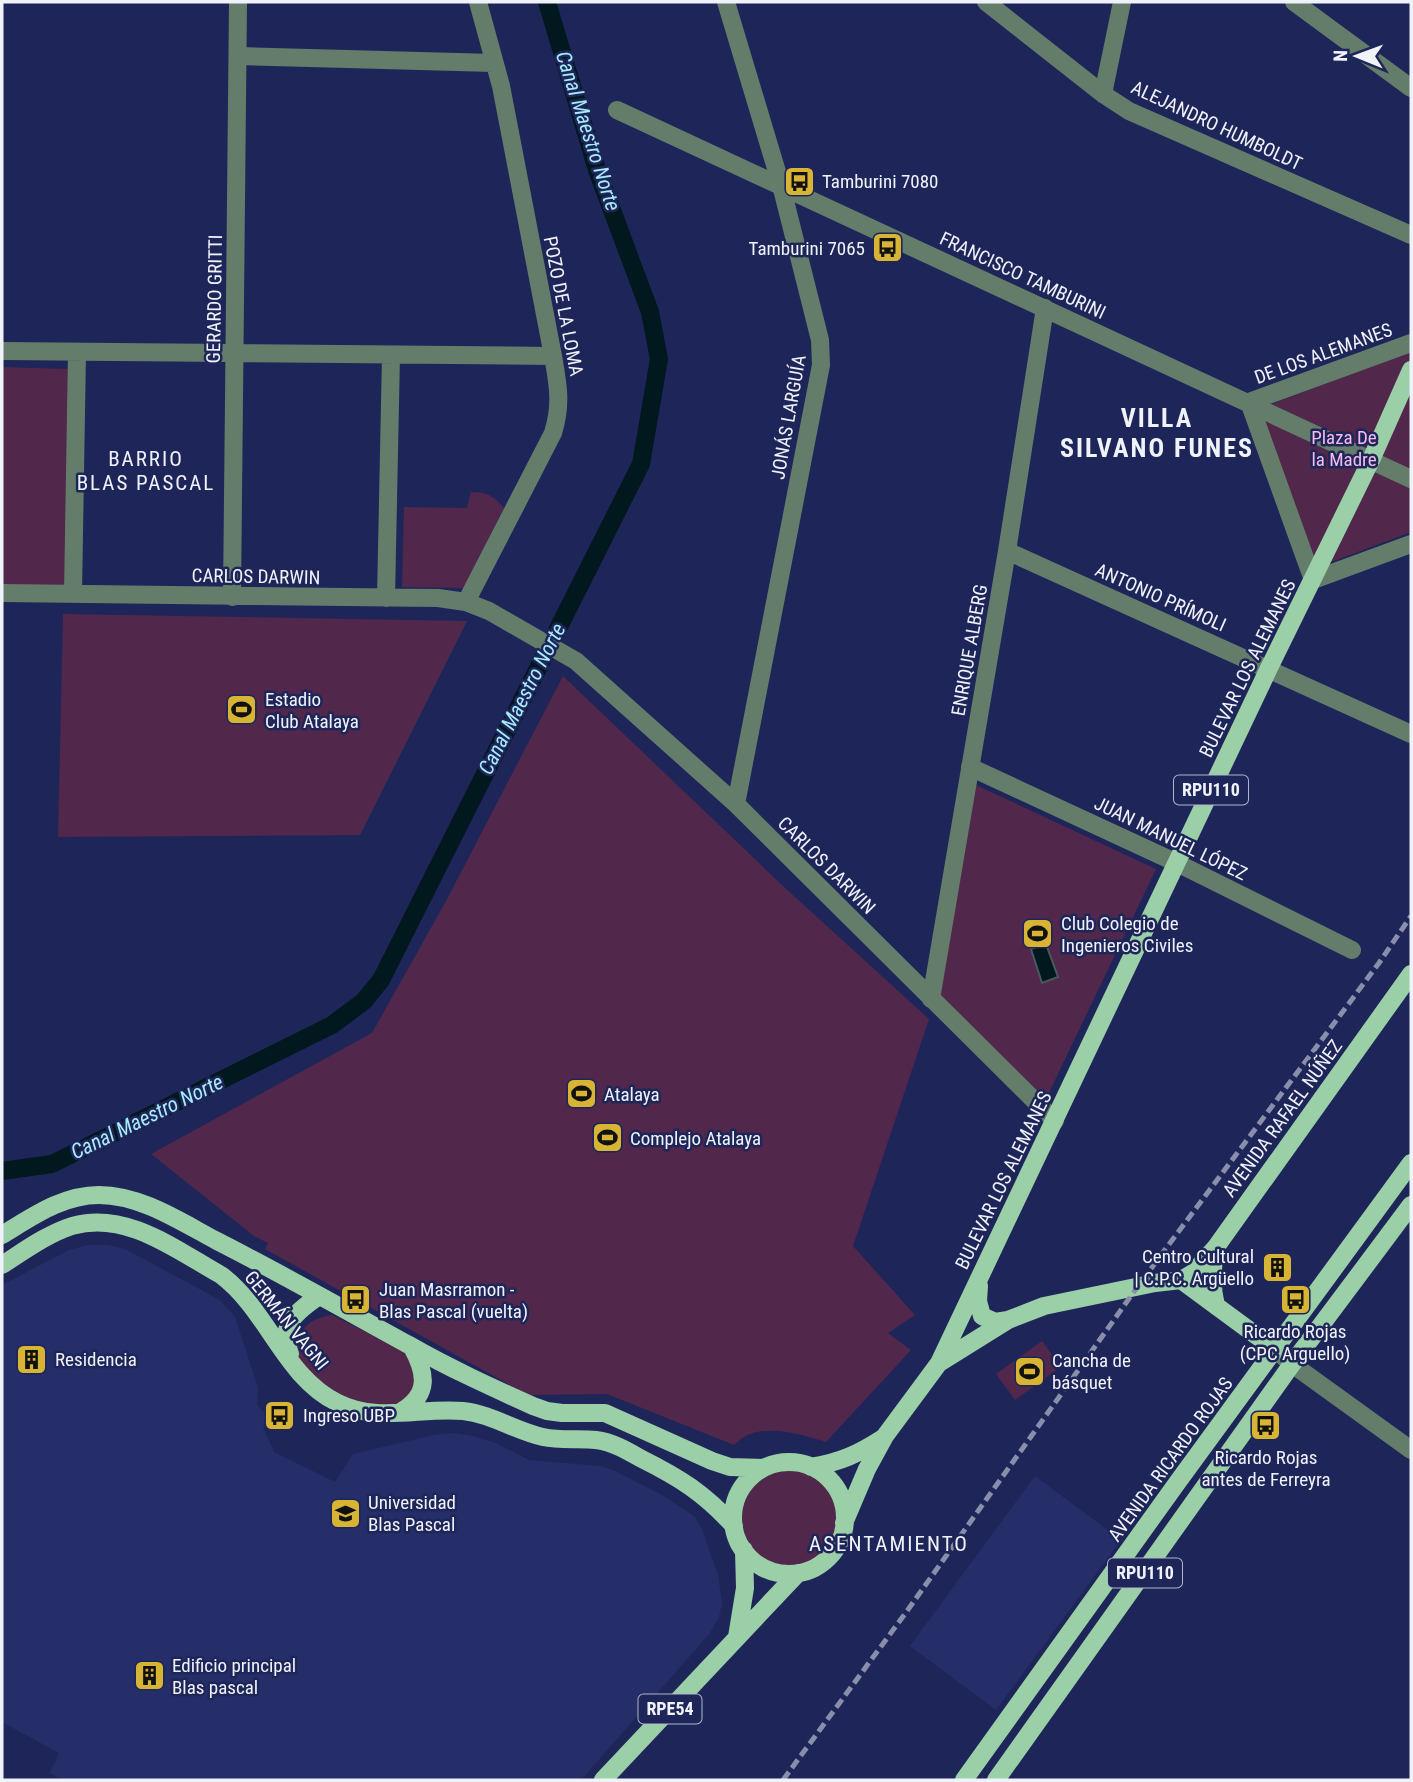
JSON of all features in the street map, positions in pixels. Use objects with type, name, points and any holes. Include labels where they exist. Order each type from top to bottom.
[{"type":"main road","name":"BULEVAR LOS ALEMANES","points":[[939,1363],[1269,668],[1371,460],[1411,370]]},
{"type":"main road","name":"AVENIDA RAFAEL NÚÑEZ","points":[[1181,1280],[1193,1272],[1216,1247],[1411,974]]},
{"type":"main road","name":"AVENIDA RICARDO ROJAS","points":[[964,1780],[1411,1163]]},
{"type":"main road","name":"GERMÁN VAGNI","points":[[2,1235],[62,1202],[81,1196],[115,1196],[140,1204],[188,1226],[412,1348],[547,1411],[605,1413],[712,1461],[730,1467],[764,1468]]},
{"type":"main road","name":"RPU110","points":[[1001,1778],[1292,1364],[1411,1205]]},
{"type":"main road","name":"GERMÁN VAGNI","points":[[2,1265],[41,1240],[72,1226],[89,1223],[123,1224],[211,1269],[234,1284],[260,1315],[303,1378],[339,1404],[358,1412],[381,1415],[402,1411],[463,1411],[487,1415],[543,1437],[596,1440],[614,1444],[691,1485],[712,1502],[734,1526]]},
{"type":"main road","points":[[1216,1247],[1212,1279],[1216,1306]]},
{"type":"main road","points":[[980,1278],[978,1301],[982,1316],[995,1322],[1062,1301],[1181,1280],[1276,1350]]},
{"type":"main road","points":[[294,1364],[287,1346],[287,1324],[298,1311],[319,1296]]},
{"type":"main road","points":[[744,1550],[756,1563],[772,1571],[798,1573],[826,1559],[838,1543],[867,1469],[886,1436],[939,1363],[1008,1320]]},
{"type":"main road","points":[[402,1411],[414,1401],[422,1387],[423,1371],[412,1348]]},
{"type":"main road","points":[[737,1637],[746,1588],[744,1550],[734,1526],[734,1508],[739,1493],[753,1474],[764,1468],[788,1462],[811,1466],[839,1462],[886,1436]]},
{"type":"main road","points":[[811,1466],[831,1481],[838,1492],[844,1524]]},
{"type":"main road","points":[[737,1637],[798,1573]]},
{"type":"main road","name":"RPE54","points":[[603,1780],[737,1637]]},
{"type":"main road","points":[[1001,1778],[999,1752],[1029,1709],[1036,1680]]},
{"type":"street","name":"GERARDO GRITTI","points":[[232,597],[238,2]]},
{"type":"street","name":"POZO DE LA LOMA","points":[[466,602],[553,433],[559,413],[553,356],[501,86],[478,2]]},
{"type":"street","name":"JONÁS LARGUÍA","points":[[726,2],[781,185],[820,340],[821,365],[736,804]]},
{"type":"street","name":"ALEJANDRO HUMBOLDT","points":[[986,2],[1103,94],[1129,111],[1411,235]]},
{"type":"street","points":[[1103,94],[1122,2]]},
{"type":"street","points":[[1294,2],[1411,88]]},
{"type":"street","points":[[238,56],[494,63]]},
{"type":"street","name":"FRANCISCO TAMBURINI","points":[[617,110],[1411,479]]},
{"type":"street","name":"ENRIQUE ALBERG","points":[[931,999],[1045,308]]},
{"type":"street","name":"DE LOS ALEMANES","points":[[1313,580],[1249,402],[1411,343]]},
{"type":"street","points":[[2,351],[553,356]]},
{"type":"street","points":[[73,594],[77,352]]},
{"type":"street","points":[[386,598],[391,355]]},
{"type":"street","points":[[1313,580],[1411,544]]},
{"type":"street","name":"ANTONIO PRÍMOLI","points":[[1007,551],[1411,734]]},
{"type":"street","name":"CARLOS DARWIN","points":[[2,593],[438,598],[466,602],[507,620],[576,661],[736,804],[1055,1121]]},
{"type":"street","name":"JUAN MANUEL LÓPEZ","points":[[970,766],[1177,863],[1352,950]]},
{"type":"street","points":[[1276,1350],[1411,1450]]},
{"type":"shaded area","points":[[1046,944],[1058,977],[1042,983],[1031,949]]},
{"type":"shaded area","name":"Universidad Blas Pascal","points":[[88,1245],[108,1245],[125,1249],[220,1300],[235,1317],[258,1388],[257,1405],[268,1417],[263,1427],[274,1452],[335,1482],[353,1454],[434,1435],[455,1433],[496,1443],[529,1460],[600,1466],[664,1496],[695,1517],[718,1575],[722,1603],[719,1617],[710,1633],[581,1780],[63,1780],[50,1773],[59,1753],[2,1722],[2,1285],[69,1250]]},
{"type":"shaded area","points":[[1035,1476],[1121,1540],[996,1710],[910,1646]]},
{"type":"green space","name":"Plaza De la Madre","points":[[1411,351],[1411,532],[1318,567],[1259,409]]},
{"type":"green space","points":[[2,367],[70,369],[67,588],[2,586]]},
{"type":"green space","points":[[471,492],[490,496],[504,508],[464,588],[402,587],[404,507],[467,508]]},
{"type":"green space","name":"Estadio Club Atalaya","points":[[63,614],[467,621],[360,835],[58,837]]},
{"type":"green space","name":"Complejo Atalaya","points":[[563,676],[783,886],[929,1019],[853,1246],[915,1315],[888,1333],[911,1350],[826,1442],[787,1432],[767,1431],[746,1436],[734,1445],[607,1394],[528,1395],[265,1249],[268,1243],[254,1236],[151,1154],[372,1033],[446,901]]},
{"type":"green space","name":"Club Colegio de Ingenieros Civiles","points":[[976,785],[1156,869],[1046,1099],[940,996]]},
{"type":"green space","points":[[332,1315],[406,1352],[416,1361],[416,1388],[400,1404],[368,1407],[357,1404],[330,1390],[306,1369],[299,1357],[297,1345],[301,1333],[314,1320]]},
{"type":"green space","name":"Cancha de básquet","points":[[1042,1341],[1061,1367],[1015,1400],[996,1374]]},
{"type":"green space","points":[[790,1470],[808,1474],[824,1484],[834,1500],[838,1518],[834,1536],[824,1552],[808,1562],[790,1566],[772,1562],[756,1552],[746,1536],[742,1518],[746,1500],[756,1484],[772,1474]]},
{"type":"waterway","name":"Canal Maestro Norte","points":[[2,1171],[52,1164],[332,1025],[364,1001],[381,980],[641,464],[659,359],[650,312],[597,170],[547,2]]},
{"type":"railway","points":[[783,1780],[1138,1286],[1379,963],[1411,916]]},
{"type":"place","name":"Tamburini 7080","points":[[799,181]]},
{"type":"place","name":"Tamburini 7065","points":[[888,248]]},
{"type":"place","name":"Estadio Club Atalaya","points":[[242,710]]},
{"type":"place","name":"Club Colegio de Ingenieros Civiles","points":[[1038,934]]},
{"type":"place","name":"Atalaya","points":[[581,1094]]},
{"type":"place","name":"Complejo Atalaya","points":[[607,1138]]},
{"type":"place","name":"Centro Cultural | C.P.C. Argüello","points":[[1277,1267]]},
{"type":"place","name":"Juan Masrramon - Blas Pascal (vuelta)","points":[[356,1300]]},
{"type":"place","name":"Ricardo Rojas (CPC Arguello)","points":[[1295,1300]]},
{"type":"place","name":"Residencia","points":[[32,1359]]},
{"type":"place","name":"Cancha de básquet","points":[[1029,1371]]},
{"type":"place","name":"Ingreso UBP","points":[[280,1415]]},
{"type":"place","name":"Ricardo Rojas antes de Ferreyra","points":[[1266,1426]]},
{"type":"place","name":"Universidad Blas Pascal","points":[[345,1513]]},
{"type":"place","name":"Edificio principal Blas pascal","points":[[149,1676]]},
{"type":"district","name":"VILLA SILVANO FUNES","points":[[1157,433]]},
{"type":"district","name":"BARRIO BLAS PASCAL","points":[[146,471]]},
{"type":"district","name":"ASENTAMIENTO","points":[[889,1544]]}]
